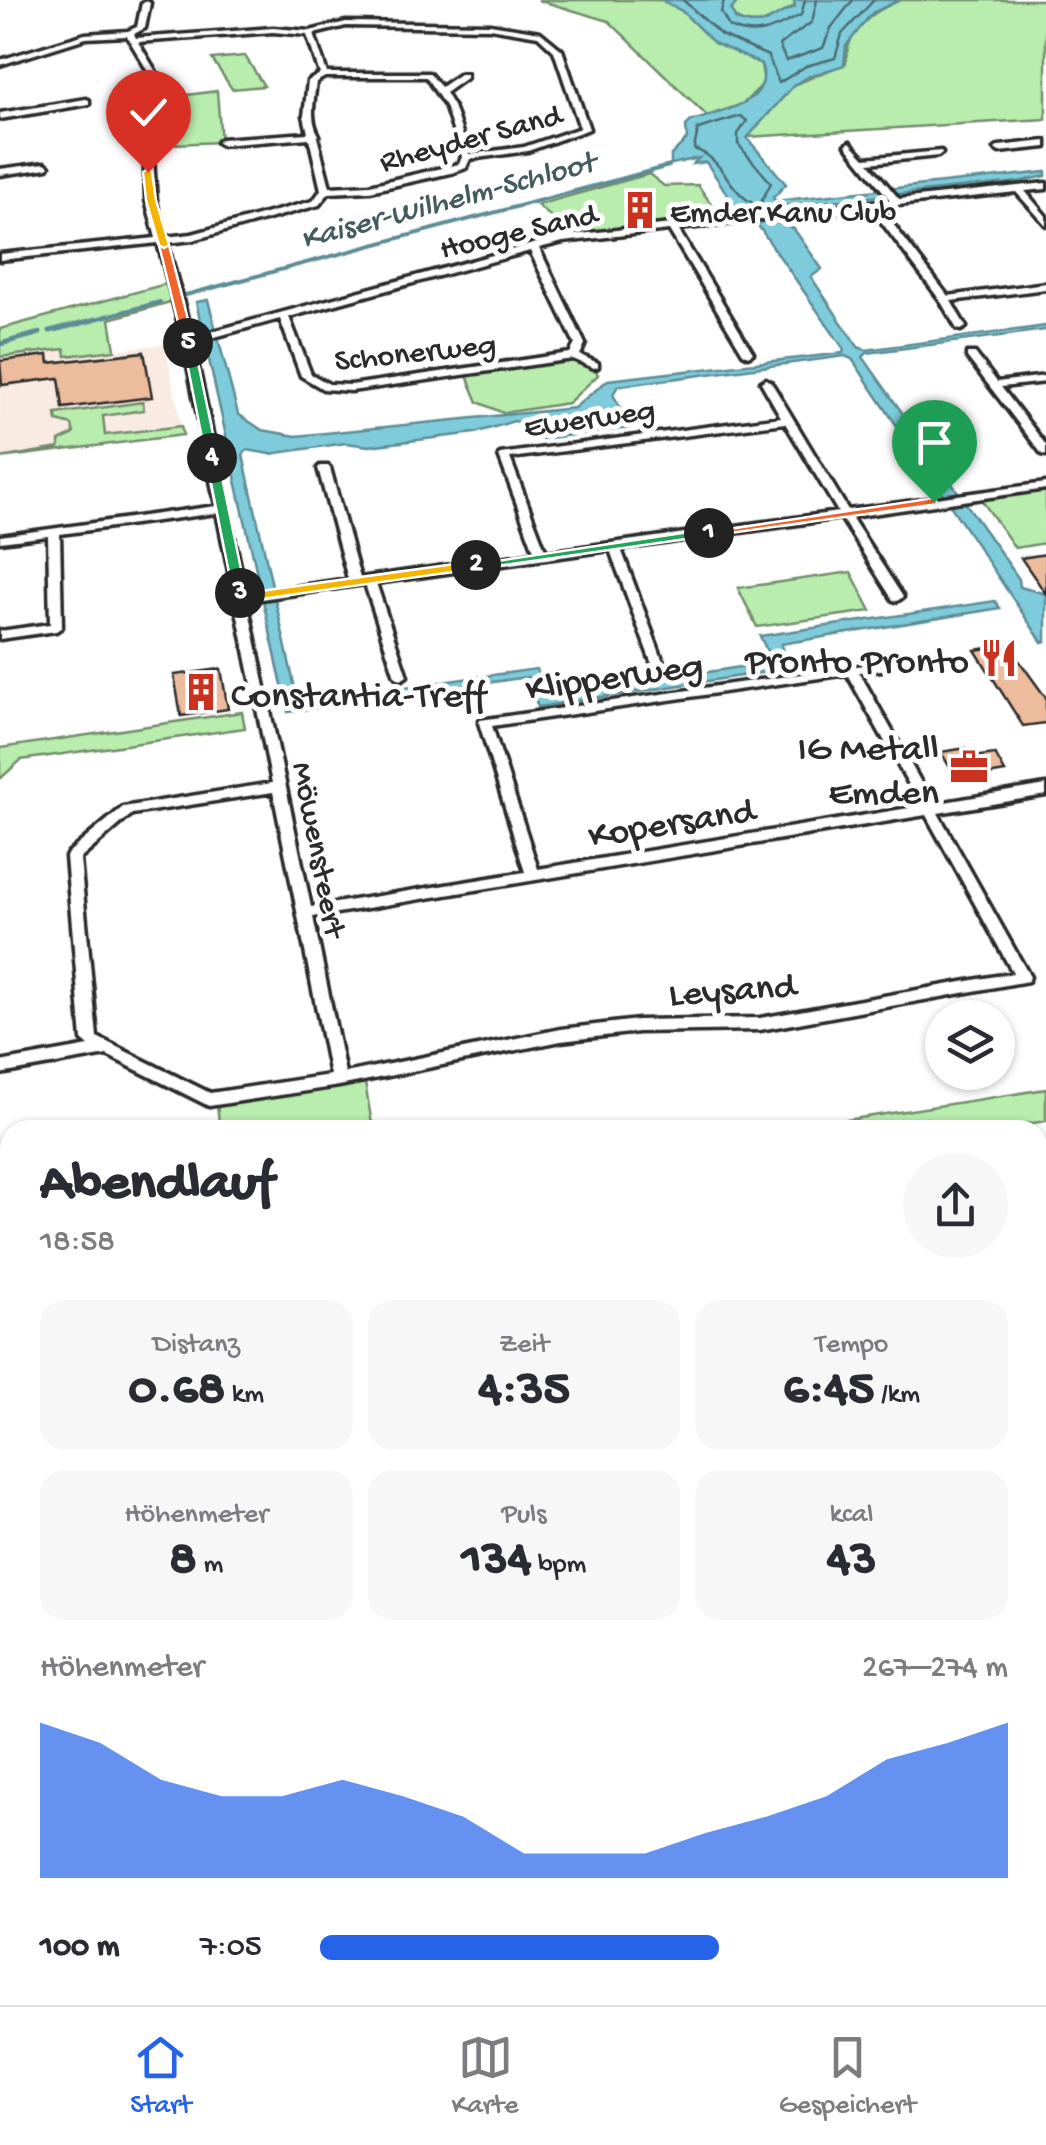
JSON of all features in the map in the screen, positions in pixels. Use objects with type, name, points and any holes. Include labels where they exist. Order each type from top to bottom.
[{"type":"street","points":[[133,36],[141,28],[146,2]]},
{"type":"street","name":"Rheyder Sand","points":[[0,63],[85,36],[273,30],[310,33],[340,24],[480,26],[548,38],[558,50],[583,114],[584,130],[514,151],[466,157],[463,166],[438,173],[370,188],[326,190],[316,203],[201,236],[0,257]]},
{"type":"street","points":[[310,33],[324,74]]},
{"type":"street","name":"Möwensteert","points":[[133,36],[166,95],[148,144],[151,200],[194,340],[222,509],[339,1080]]},
{"type":"street","points":[[326,190],[308,107],[312,81],[324,74],[425,74],[449,106],[466,157]]},
{"type":"street","points":[[440,92],[463,76]]},
{"type":"street","points":[[0,116],[86,102]]},
{"type":"street","points":[[221,142],[315,135]]},
{"type":"street","points":[[850,144],[894,198]]},
{"type":"street","points":[[999,149],[1044,147]]},
{"type":"street","points":[[863,160],[938,153]]},
{"type":"street","points":[[0,172],[45,166]]},
{"type":"street","name":"Hooge Sand","points":[[194,340],[574,237],[874,205],[894,198],[1046,186]]},
{"type":"street","points":[[1018,189],[1046,222]]},
{"type":"street","points":[[874,205],[961,328]]},
{"type":"street","points":[[672,227],[748,353]]},
{"type":"street","points":[[533,246],[580,344],[574,356],[594,365]]},
{"type":"street","points":[[944,299],[1046,286]]},
{"type":"street","name":"Schonerweg","points":[[284,317],[306,376],[328,387],[351,388],[574,356]]},
{"type":"street","points":[[970,354],[1046,452]]},
{"type":"street","points":[[995,385],[1046,379]]},
{"type":"street","points":[[766,382],[897,597]]},
{"type":"street","name":"Ewerweg","points":[[542,556],[504,456],[788,419]]},
{"type":"street","points":[[324,468],[362,581],[401,676]]},
{"type":"street","points":[[240,598],[1046,486]]},
{"type":"street","points":[[0,539],[222,509]]},
{"type":"street","points":[[0,635],[56,627],[54,533]]},
{"type":"street","points":[[614,546],[660,667]]},
{"type":"street","name":"Klipperweg","points":[[533,875],[485,723],[878,667]]},
{"type":"street","points":[[851,669],[930,809]]},
{"type":"street","points":[[108,1049],[90,1040],[73,857],[128,810],[280,786]]},
{"type":"street","name":"Kopersand","points":[[306,913],[1046,790]]},
{"type":"street","name":"Leysand","points":[[108,1049],[209,1100],[339,1080],[561,1036],[638,1026],[760,1024],[1023,977],[930,809]]},
{"type":"street","points":[[0,1068],[108,1049]]},
{"type":"shaded area","points":[[110,319],[116,350],[165,344],[183,435],[0,458],[0,348]]},
{"type":"green space","points":[[538,0],[661,0],[682,11],[714,43],[761,64],[764,83],[743,104],[707,116],[609,21]]},
{"type":"green space","points":[[739,0],[794,0],[795,6],[764,22],[749,24],[733,16],[732,6]]},
{"type":"green space","points":[[900,0],[1046,0],[1046,119],[748,137],[794,85],[846,63],[850,41],[862,24]]},
{"type":"green space","points":[[245,56],[264,86],[232,89],[212,59]]},
{"type":"green space","points":[[217,91],[221,142],[148,145],[165,98]]},
{"type":"green space","points":[[649,174],[664,186],[698,185],[723,221],[574,237],[537,205]]},
{"type":"green space","points":[[173,282],[177,300],[110,319],[115,350],[66,356],[65,349],[0,357],[0,329]]},
{"type":"green space","points":[[574,356],[594,365],[598,375],[568,403],[503,413],[478,402],[465,371]]},
{"type":"green space","points":[[143,402],[144,410],[103,416],[105,435],[181,426],[183,435],[0,458],[59,448],[59,441],[74,434],[72,425],[57,421],[56,414]]},
{"type":"green space","points":[[1046,486],[1046,543],[1015,548],[978,495]]},
{"type":"green space","points":[[851,572],[871,611],[757,627],[738,588]]},
{"type":"green space","points":[[242,712],[245,728],[21,760],[0,779],[0,748]]},
{"type":"green space","points":[[365,1083],[371,1120],[219,1120],[217,1105]]},
{"type":"green space","points":[[1046,1089],[1046,1120],[846,1120]]},
{"type":"water","points":[[661,0],[739,0],[731,10],[736,20],[755,24],[795,7],[794,0],[900,0],[872,13],[846,46],[844,65],[794,85],[747,138],[786,184],[773,198],[775,201],[1046,172],[1046,176],[1018,182],[782,206],[771,212],[779,223],[794,229],[822,269],[811,277],[858,347],[866,350],[1046,326],[1046,330],[867,353],[863,357],[1019,579],[1020,587],[1046,594],[1046,641],[1042,642],[852,359],[845,356],[618,386],[613,394],[630,428],[540,439],[533,434],[534,425],[514,421],[475,433],[369,446],[346,443],[270,454],[247,450],[243,455],[298,702],[536,669],[548,697],[772,662],[760,636],[995,601],[1000,608],[781,644],[787,669],[538,707],[527,677],[288,712],[196,302],[208,300],[238,414],[262,430],[296,436],[574,408],[608,380],[843,353],[844,349],[750,214],[737,209],[706,162],[693,164],[699,158],[663,166],[671,164],[671,155],[687,139],[686,126],[691,121],[741,104],[760,88],[763,77],[761,64],[714,43],[682,11]]},
{"type":"building","points":[[144,352],[152,397],[63,408],[59,378],[2,385],[0,361],[48,355],[49,363]]},
{"type":"building","points":[[1046,554],[1046,594],[1021,558]]},
{"type":"building","points":[[1008,645],[1046,698],[1046,723],[1023,726],[975,650]]},
{"type":"building","name":"Constantia-Treff","points":[[221,669],[228,709],[181,716],[174,675]]},
{"type":"building","points":[[966,748],[972,757],[995,754],[1005,772],[957,780],[941,752]]},
{"type":"waterway","name":"Kaiser-Wilhelm-Schloot","points":[[182,296],[669,166]]},
{"type":"waterway","name":"Kaiser-Wilhelm-Schloot","points":[[84,322],[160,302]]},
{"type":"waterway","name":"Kaiser-Wilhelm-Schloot","points":[[50,331],[93,320]]},
{"type":"waterway","name":"Kaiser-Wilhelm-Schloot","points":[[0,344],[40,333]]},
{"type":"place","name":"Emder Kanu Club","points":[[640,210]]},
{"type":"place","name":"Pronto Pronto","points":[[999,658]]},
{"type":"place","name":"Constantia-Treff","points":[[201,692]]},
{"type":"place","name":"IG Metall Emden","points":[[969,767]]},
{"type":"route","points":[[148,172],[151,200],[188,341],[240,598],[934,502]]}]
